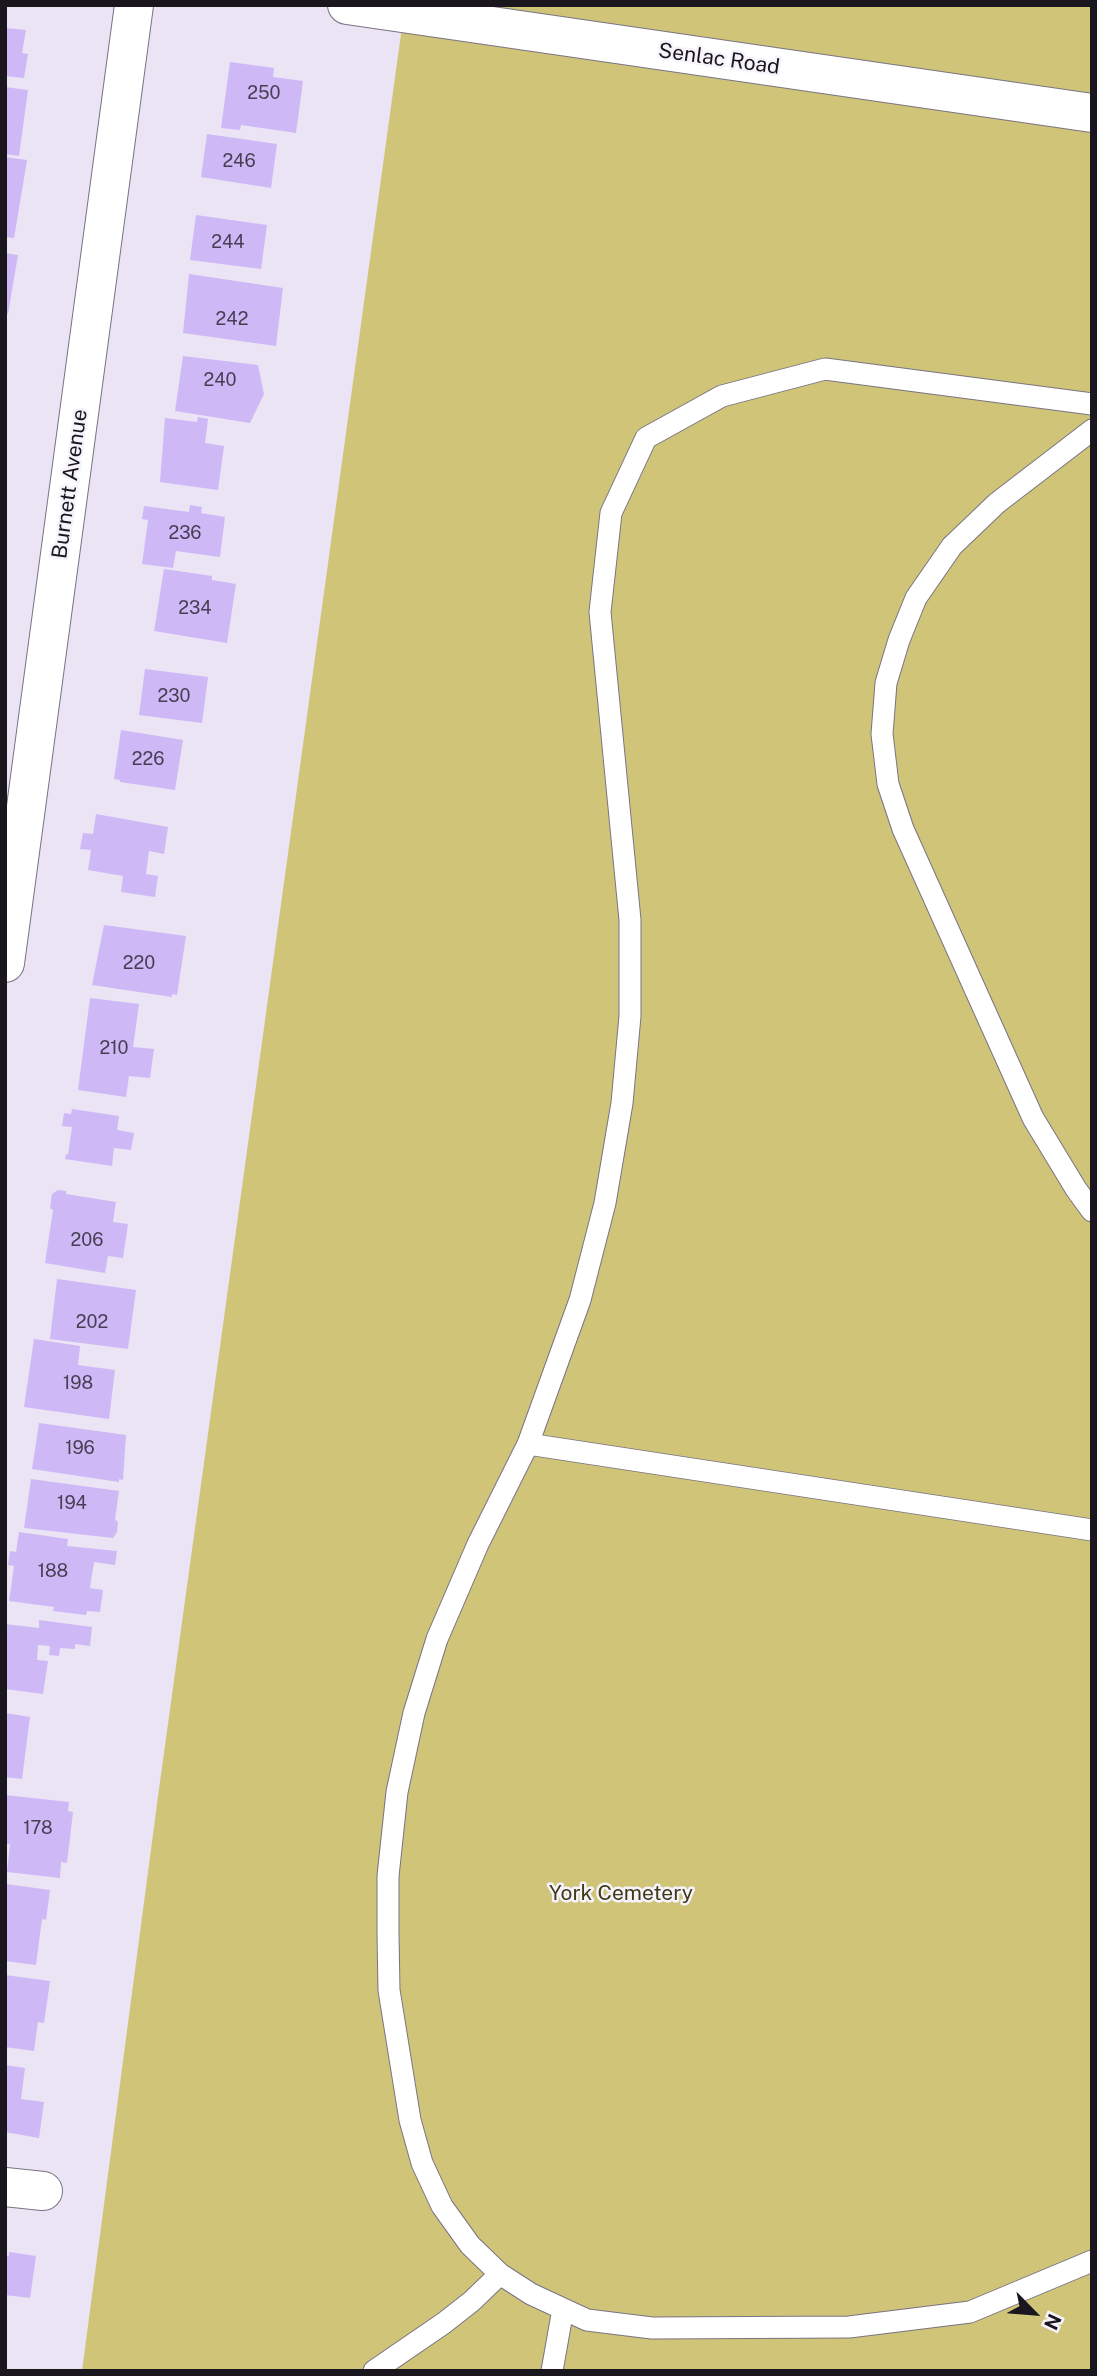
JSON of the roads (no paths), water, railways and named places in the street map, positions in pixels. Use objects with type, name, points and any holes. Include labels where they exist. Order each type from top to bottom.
[{"type":"street","name":"Burnett Avenue","points":[[5,963],[134,5]]},
{"type":"street","name":"Senlac Road","points":[[347,5],[1092,113]]},
{"type":"street","points":[[5,2187],[43,2191]]},
{"type":"lane","points":[[1092,404],[825,369],[722,396],[646,438],[611,513],[600,612],[630,920],[630,1016],[622,1103],[606,1203],[580,1300],[528,1444],[478,1544],[437,1640],[414,1713],[397,1792],[388,1877],[389,1990],[410,2120],[422,2163],[442,2206],[470,2245],[500,2274],[530,2294],[587,2320],[652,2328],[849,2327],[970,2312],[1092,2261]]},
{"type":"lane","points":[[1092,430],[998,503],[952,546],[916,598],[886,683],[882,734],[888,784],[903,829],[1033,1118],[1092,1211]]},
{"type":"lane","points":[[528,1444],[1092,1530]]},
{"type":"lane","points":[[374,2371],[444,2323],[500,2274]]},
{"type":"lane","points":[[552,2371],[563,2309]]},
{"type":"park label","name":"York Cemetery","points":[[621,1894]]}]
